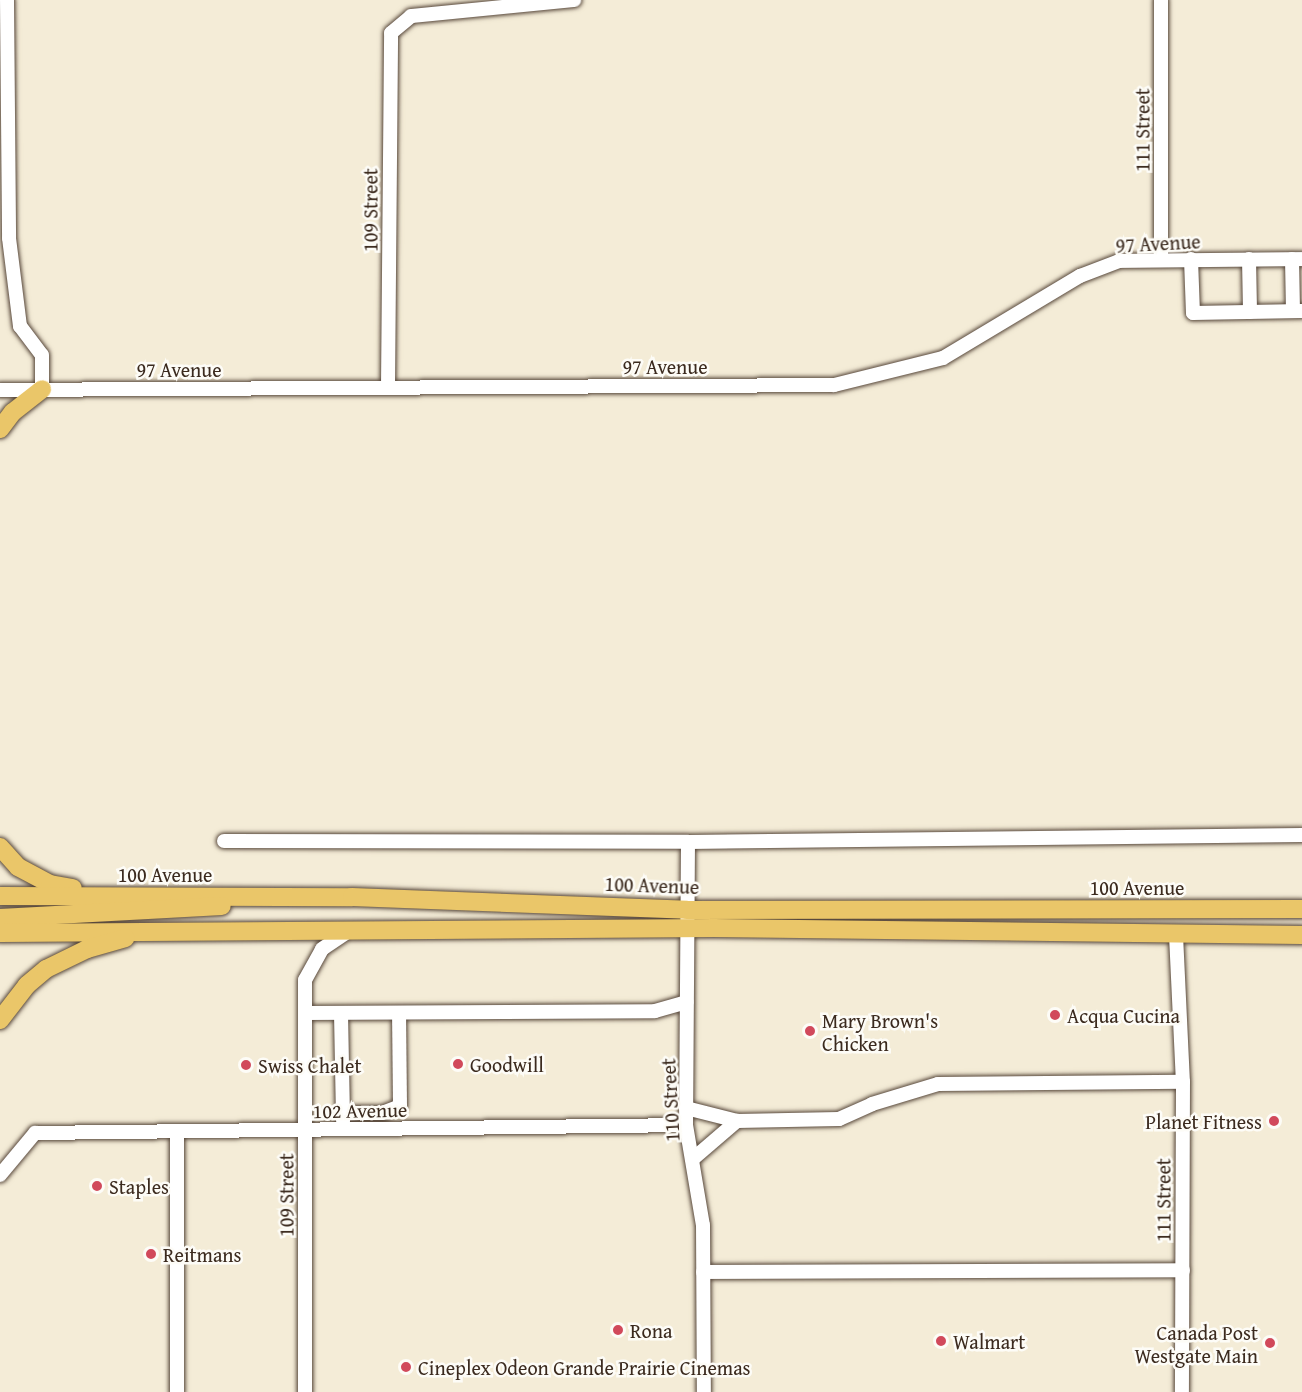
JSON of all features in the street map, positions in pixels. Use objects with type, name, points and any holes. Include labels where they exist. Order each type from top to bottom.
[{"type":"main road","points":[[0,429],[13,412],[42,389]]},
{"type":"main road","points":[[0,847],[18,867],[50,884],[116,896]]},
{"type":"main road","name":"100 Avenue","points":[[0,896],[352,897],[688,919],[1176,935],[1302,935]]},
{"type":"main road","points":[[0,918],[167,912],[352,897]]},
{"type":"main road","name":"100 Avenue","points":[[0,933],[351,929],[688,919],[1302,909]]},
{"type":"main road","points":[[0,1020],[27,985],[65,958],[115,940],[168,931]]},
{"type":"street","points":[[7,0],[9,238],[20,326],[42,355],[42,389]]},
{"type":"street","name":"109 Street","points":[[388,388],[391,33],[411,16],[574,0]]},
{"type":"street","name":"111 Street","points":[[1161,0],[1161,260]]},
{"type":"street","points":[[1249,259],[1250,312]]},
{"type":"street","points":[[1191,260],[1193,313],[1298,311],[1297,259]]},
{"type":"street","name":"97 Avenue","points":[[0,390],[834,384],[943,358],[1080,276],[1109,264],[1161,260],[1297,259]]},
{"type":"street","name":"100 Avenue","points":[[224,841],[688,842],[1302,835]]},
{"type":"street","name":"110 Street","points":[[688,842],[686,1125],[694,1158],[703,1225],[704,1392]]},
{"type":"street","name":"109 Street","points":[[305,1392],[305,980],[322,949],[351,929]]},
{"type":"street","name":"111 Street","points":[[1176,935],[1183,1082],[1182,1392]]},
{"type":"street","points":[[305,1006],[341,1013],[656,1011],[687,1002]]},
{"type":"street","points":[[343,1113],[382,1113],[400,1106],[399,1012]]},
{"type":"street","points":[[341,1013],[343,1129]]},
{"type":"street","points":[[686,1108],[736,1121],[839,1119],[872,1104],[938,1084],[1183,1082]]},
{"type":"street","points":[[694,1158],[736,1121]]},
{"type":"street","name":"102 Avenue","points":[[0,1175],[35,1133],[686,1125]]},
{"type":"street","points":[[177,1132],[177,1392]]},
{"type":"street","points":[[703,1272],[1183,1270]]},
{"type":"place","name":"Acqua Cucina","points":[[1055,1015]]},
{"type":"place","name":"Mary Brown's Chicken","points":[[810,1031]]},
{"type":"place","name":"Goodwill","points":[[458,1064]]},
{"type":"place","name":"Swiss Chalet","points":[[246,1065]]},
{"type":"place","name":"Planet Fitness","points":[[1274,1121]]},
{"type":"place","name":"Staples","points":[[97,1186]]},
{"type":"place","name":"Reitmans","points":[[151,1254]]},
{"type":"place","name":"Rona","points":[[618,1330]]},
{"type":"place","name":"Walmart","points":[[941,1341]]},
{"type":"place","name":"Canada Post Westgate Main","points":[[1270,1343]]},
{"type":"place","name":"Cineplex Odeon Grande Prairie Cinemas","points":[[406,1367]]}]
